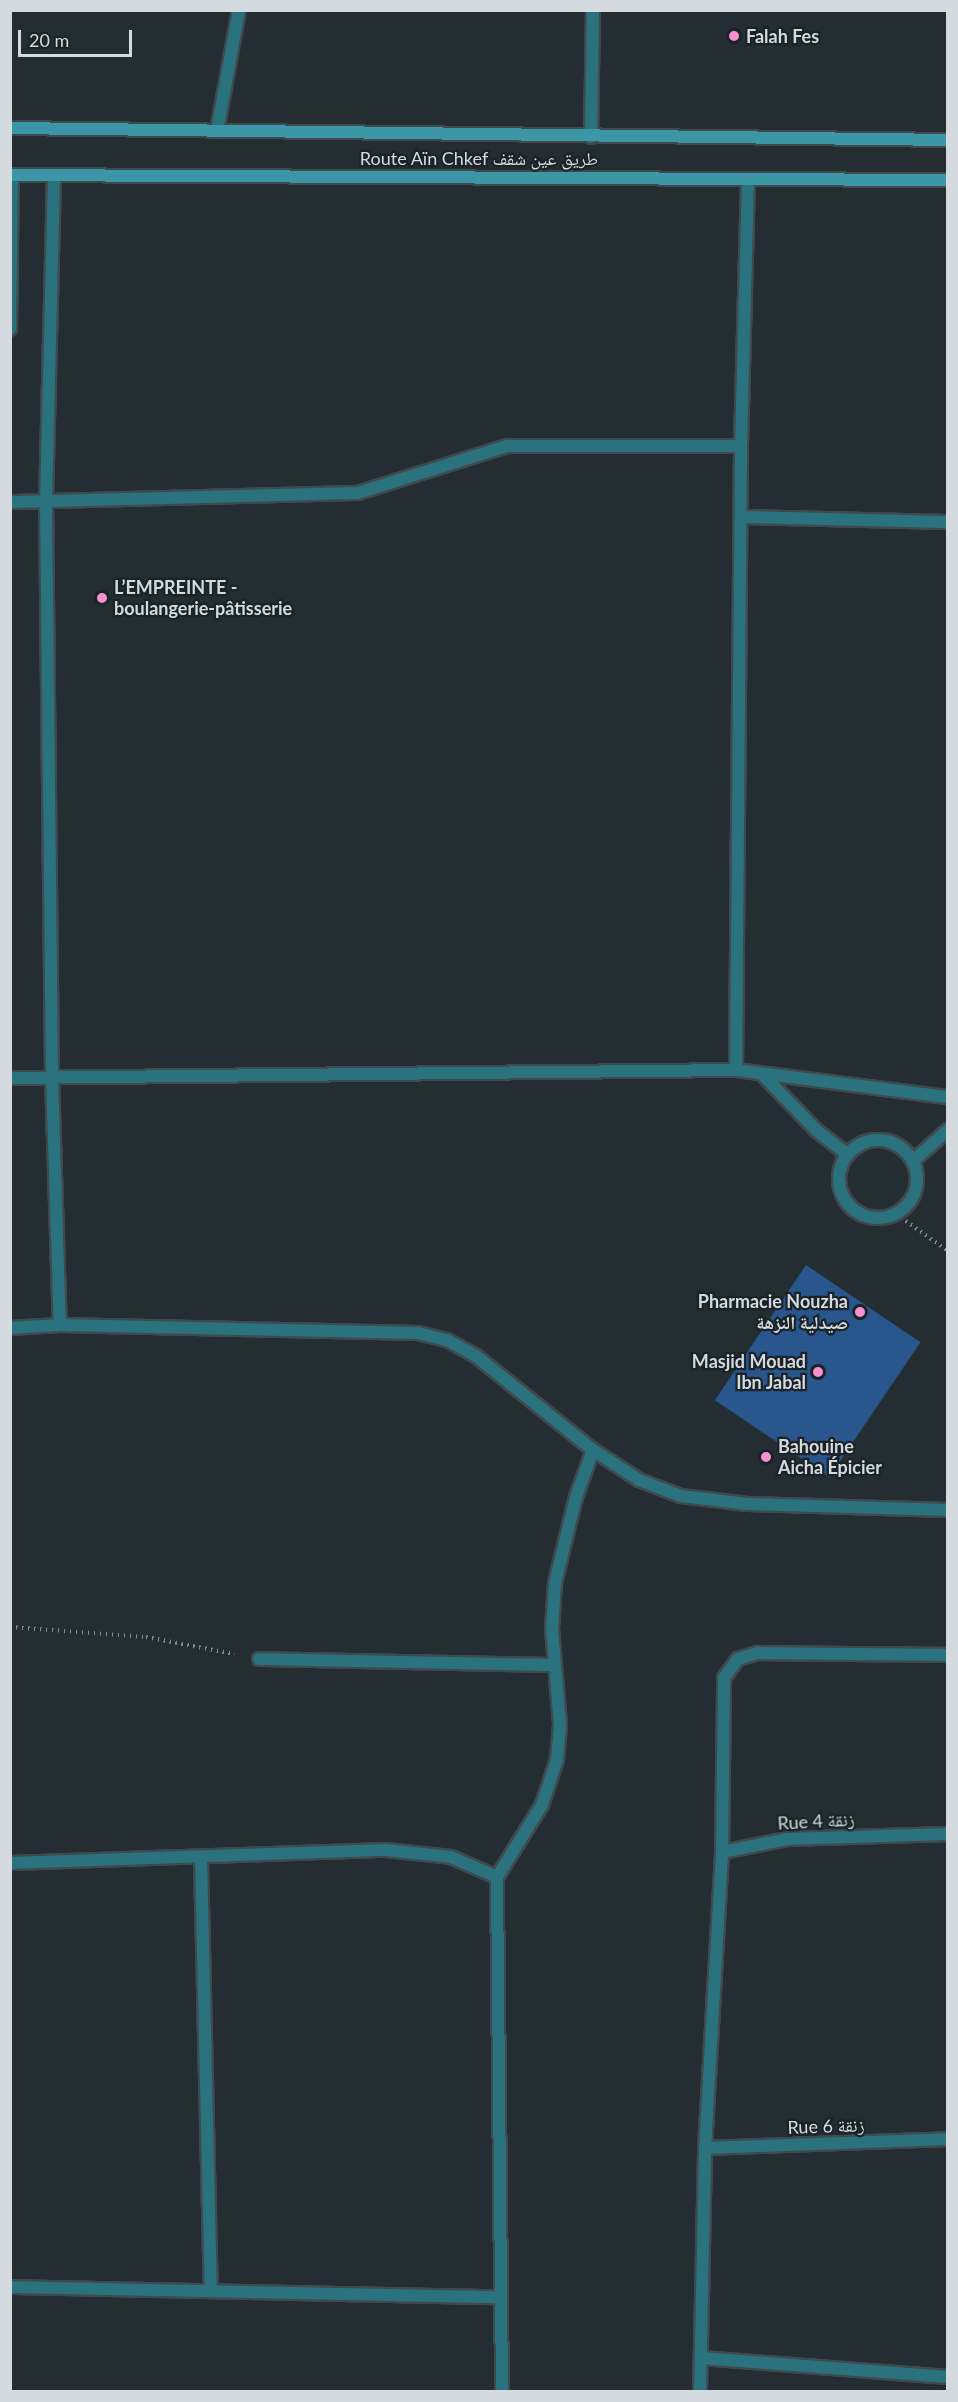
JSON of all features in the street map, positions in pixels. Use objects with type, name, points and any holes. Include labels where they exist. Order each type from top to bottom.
[{"type":"main road","name":"Route Aïn Chkef طريق عين شقف","points":[[10,128],[948,140]]},
{"type":"main road","name":"Route Aïn Chkef طريق عين شقف","points":[[11,175],[641,176],[748,182],[948,180]]},
{"type":"street","points":[[217,131],[239,10]]},
{"type":"street","points":[[591,137],[593,10]]},
{"type":"street","points":[[10,329],[11,175]]},
{"type":"street","points":[[54,176],[46,500],[52,1077],[60,1325]]},
{"type":"street","points":[[736,1070],[741,446],[748,182]]},
{"type":"street","points":[[10,502],[358,493],[507,446],[741,446]]},
{"type":"street","points":[[742,517],[948,522]]},
{"type":"street","points":[[10,1078],[736,1070],[948,1097]]},
{"type":"street","points":[[762,1074],[816,1130],[847,1154]]},
{"type":"street","points":[[913,1161],[948,1130]]},
{"type":"street","points":[[889,1142],[913,1161],[916,1191],[908,1204],[896,1214],[866,1217],[853,1210],[838,1183],[840,1168],[847,1154],[859,1144],[889,1142]]},
{"type":"street","points":[[10,1328],[60,1325],[418,1333],[447,1340],[476,1356],[593,1450],[639,1480],[681,1496],[748,1504],[948,1510]]},
{"type":"street","points":[[502,2391],[497,1877],[542,1805],[558,1760],[555,1583],[576,1497],[593,1450]]},
{"type":"street","points":[[700,2391],[705,2148],[718,1887],[722,1852],[724,1678],[738,1659],[758,1653],[948,1656]]},
{"type":"street","points":[[259,1659],[555,1665]]},
{"type":"street","name":"Rue 4 زنقة","points":[[722,1852],[787,1839],[948,1834]]},
{"type":"street","points":[[10,1863],[201,1859],[386,1850],[451,1857],[497,1877]]},
{"type":"street","points":[[201,1859],[211,2291]]},
{"type":"street","name":"Rue 6 زنقة","points":[[705,2148],[948,2139]]},
{"type":"street","points":[[10,2287],[501,2297]]},
{"type":"street","points":[[701,2358],[948,2377]]},
{"type":"path","points":[[896,1214],[948,1251]]},
{"type":"path","points":[[10,1627],[146,1637],[259,1659]]},
{"type":"building","name":"Masjid Mouad Ibn Jabal","points":[[806,1265],[920,1342],[829,1477],[715,1400]]},
{"type":"place","name":"Falah Fes","points":[[734,36]]},
{"type":"place","name":"L’EMPREINTE - boulangerie-pâtisserie","points":[[102,598]]},
{"type":"place","name":"Pharmacie Nouzha صيدلية النزهة","points":[[860,1312]]},
{"type":"place","name":"Masjid Mouad Ibn Jabal","points":[[818,1372]]},
{"type":"place","name":"Bahouine Aicha Épicier","points":[[766,1457]]}]
